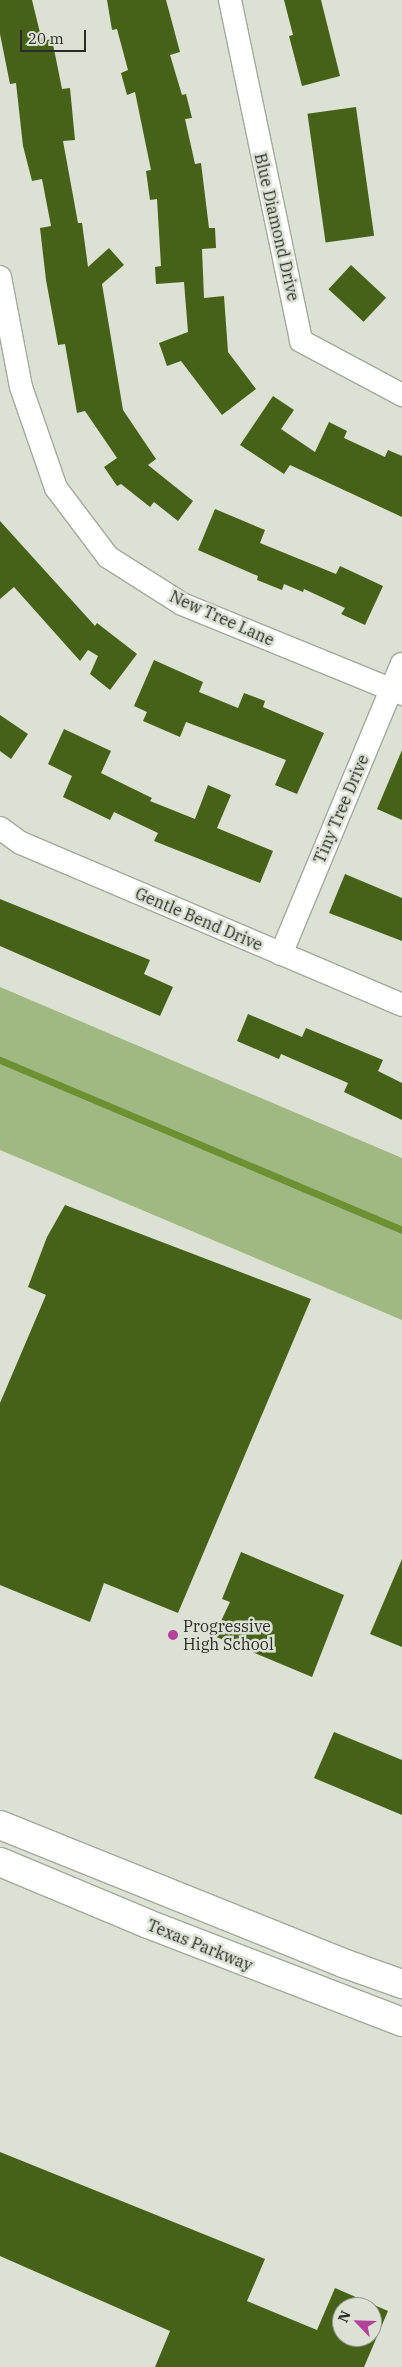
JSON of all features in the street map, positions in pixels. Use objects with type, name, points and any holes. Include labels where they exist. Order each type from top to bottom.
[{"type":"main road","points":[[0,1824],[343,1963],[402,1984]]},
{"type":"main road","name":"Texas Parkway","points":[[0,1862],[194,1942],[402,2022]]},
{"type":"street","name":"Blue Diamond Drive","points":[[230,0],[301,340],[402,395]]},
{"type":"street","name":"New Tree Lane","points":[[0,277],[20,387],[56,488],[108,557],[182,604],[397,692]]},
{"type":"street","name":"Tiny Tree Drive","points":[[281,954],[397,692],[402,664]]},
{"type":"street","name":"Gentle Bend Drive","points":[[0,828],[21,844],[402,1005]]},
{"type":"green space","points":[[0,987],[402,1158],[402,1320],[0,1150]]},
{"type":"building","points":[[0,0],[32,0],[42,41],[52,39],[62,89],[70,88],[75,140],[63,141],[78,223],[82,223],[88,267],[109,248],[124,265],[102,284],[123,410],[156,459],[148,465],[193,501],[178,521],[154,502],[150,507],[121,484],[117,486],[104,467],[117,458],[85,411],[77,413],[65,344],[58,345],[46,280],[40,228],[51,226],[42,179],[32,181],[23,146],[16,83],[10,84],[0,34]]},
{"type":"building","points":[[107,0],[166,0],[180,52],[170,55],[182,95],[186,94],[192,118],[185,119],[195,164],[201,163],[209,228],[215,228],[216,248],[202,249],[204,298],[224,296],[228,352],[256,389],[222,415],[181,361],[167,366],[159,343],[188,332],[184,282],[156,284],[155,267],[161,266],[157,199],[150,200],[146,171],[151,170],[135,92],[127,95],[121,73],[128,70],[117,29],[112,30]]},
{"type":"building","points":[[284,0],[321,0],[340,76],[302,86],[289,36],[293,35]]},
{"type":"building","points":[[356,107],[374,236],[326,243],[307,114]]},
{"type":"building","points":[[351,265],[386,298],[364,322],[328,289]]},
{"type":"building","points":[[273,396],[294,410],[281,429],[315,452],[329,422],[347,431],[344,438],[385,457],[388,450],[402,456],[402,517],[290,465],[284,474],[240,445]]},
{"type":"building","points":[[215,509],[265,530],[260,543],[336,574],[340,566],[383,586],[365,625],[341,614],[345,608],[304,589],[303,592],[284,584],[282,590],[257,580],[258,576],[198,550]]},
{"type":"building","points":[[0,521],[95,626],[97,623],[137,654],[110,690],[90,674],[98,656],[88,650],[80,661],[14,587],[0,599]]},
{"type":"building","points":[[154,660],[203,682],[199,692],[238,708],[244,693],[265,701],[263,707],[324,733],[297,794],[275,785],[286,760],[186,722],[180,737],[143,721],[147,712],[134,706]]},
{"type":"building","points":[[0,715],[28,734],[11,759],[0,751]]},
{"type":"building","points":[[64,729],[111,751],[101,773],[152,798],[150,801],[195,819],[208,785],[231,795],[217,828],[273,851],[260,883],[154,841],[158,833],[114,812],[110,820],[63,797],[72,776],[48,764]]},
{"type":"building","points":[[402,750],[402,820],[377,809]]},
{"type":"building","points":[[345,874],[402,898],[402,941],[329,913]]},
{"type":"building","points":[[0,899],[150,960],[144,974],[173,987],[160,1016],[0,946]]},
{"type":"building","points":[[248,1014],[302,1037],[306,1028],[383,1060],[378,1071],[402,1083],[402,1120],[344,1092],[348,1083],[281,1054],[279,1059],[237,1041]]},
{"type":"building","points":[[65,1205],[311,1299],[178,1613],[104,1583],[90,1622],[0,1585],[0,1403],[46,1295],[28,1287],[47,1237]]},
{"type":"building","points":[[241,1552],[344,1595],[312,1677],[214,1636],[230,1602],[222,1599]]},
{"type":"building","points":[[402,1559],[402,1647],[370,1634]]},
{"type":"building","points":[[334,1732],[402,1760],[402,1815],[314,1778]]},
{"type":"building","points":[[0,2152],[265,2259],[247,2301],[317,2330],[335,2288],[356,2297],[332,2297],[332,2347],[373,2347],[364,2367],[155,2367],[170,2331],[0,2256]]},
{"type":"building","points":[[382,2308],[388,2311],[382,2325]]},
{"type":"waterway","points":[[0,1060],[402,1230]]},
{"type":"place","name":"Progressive High School","points":[[173,1635]]}]
